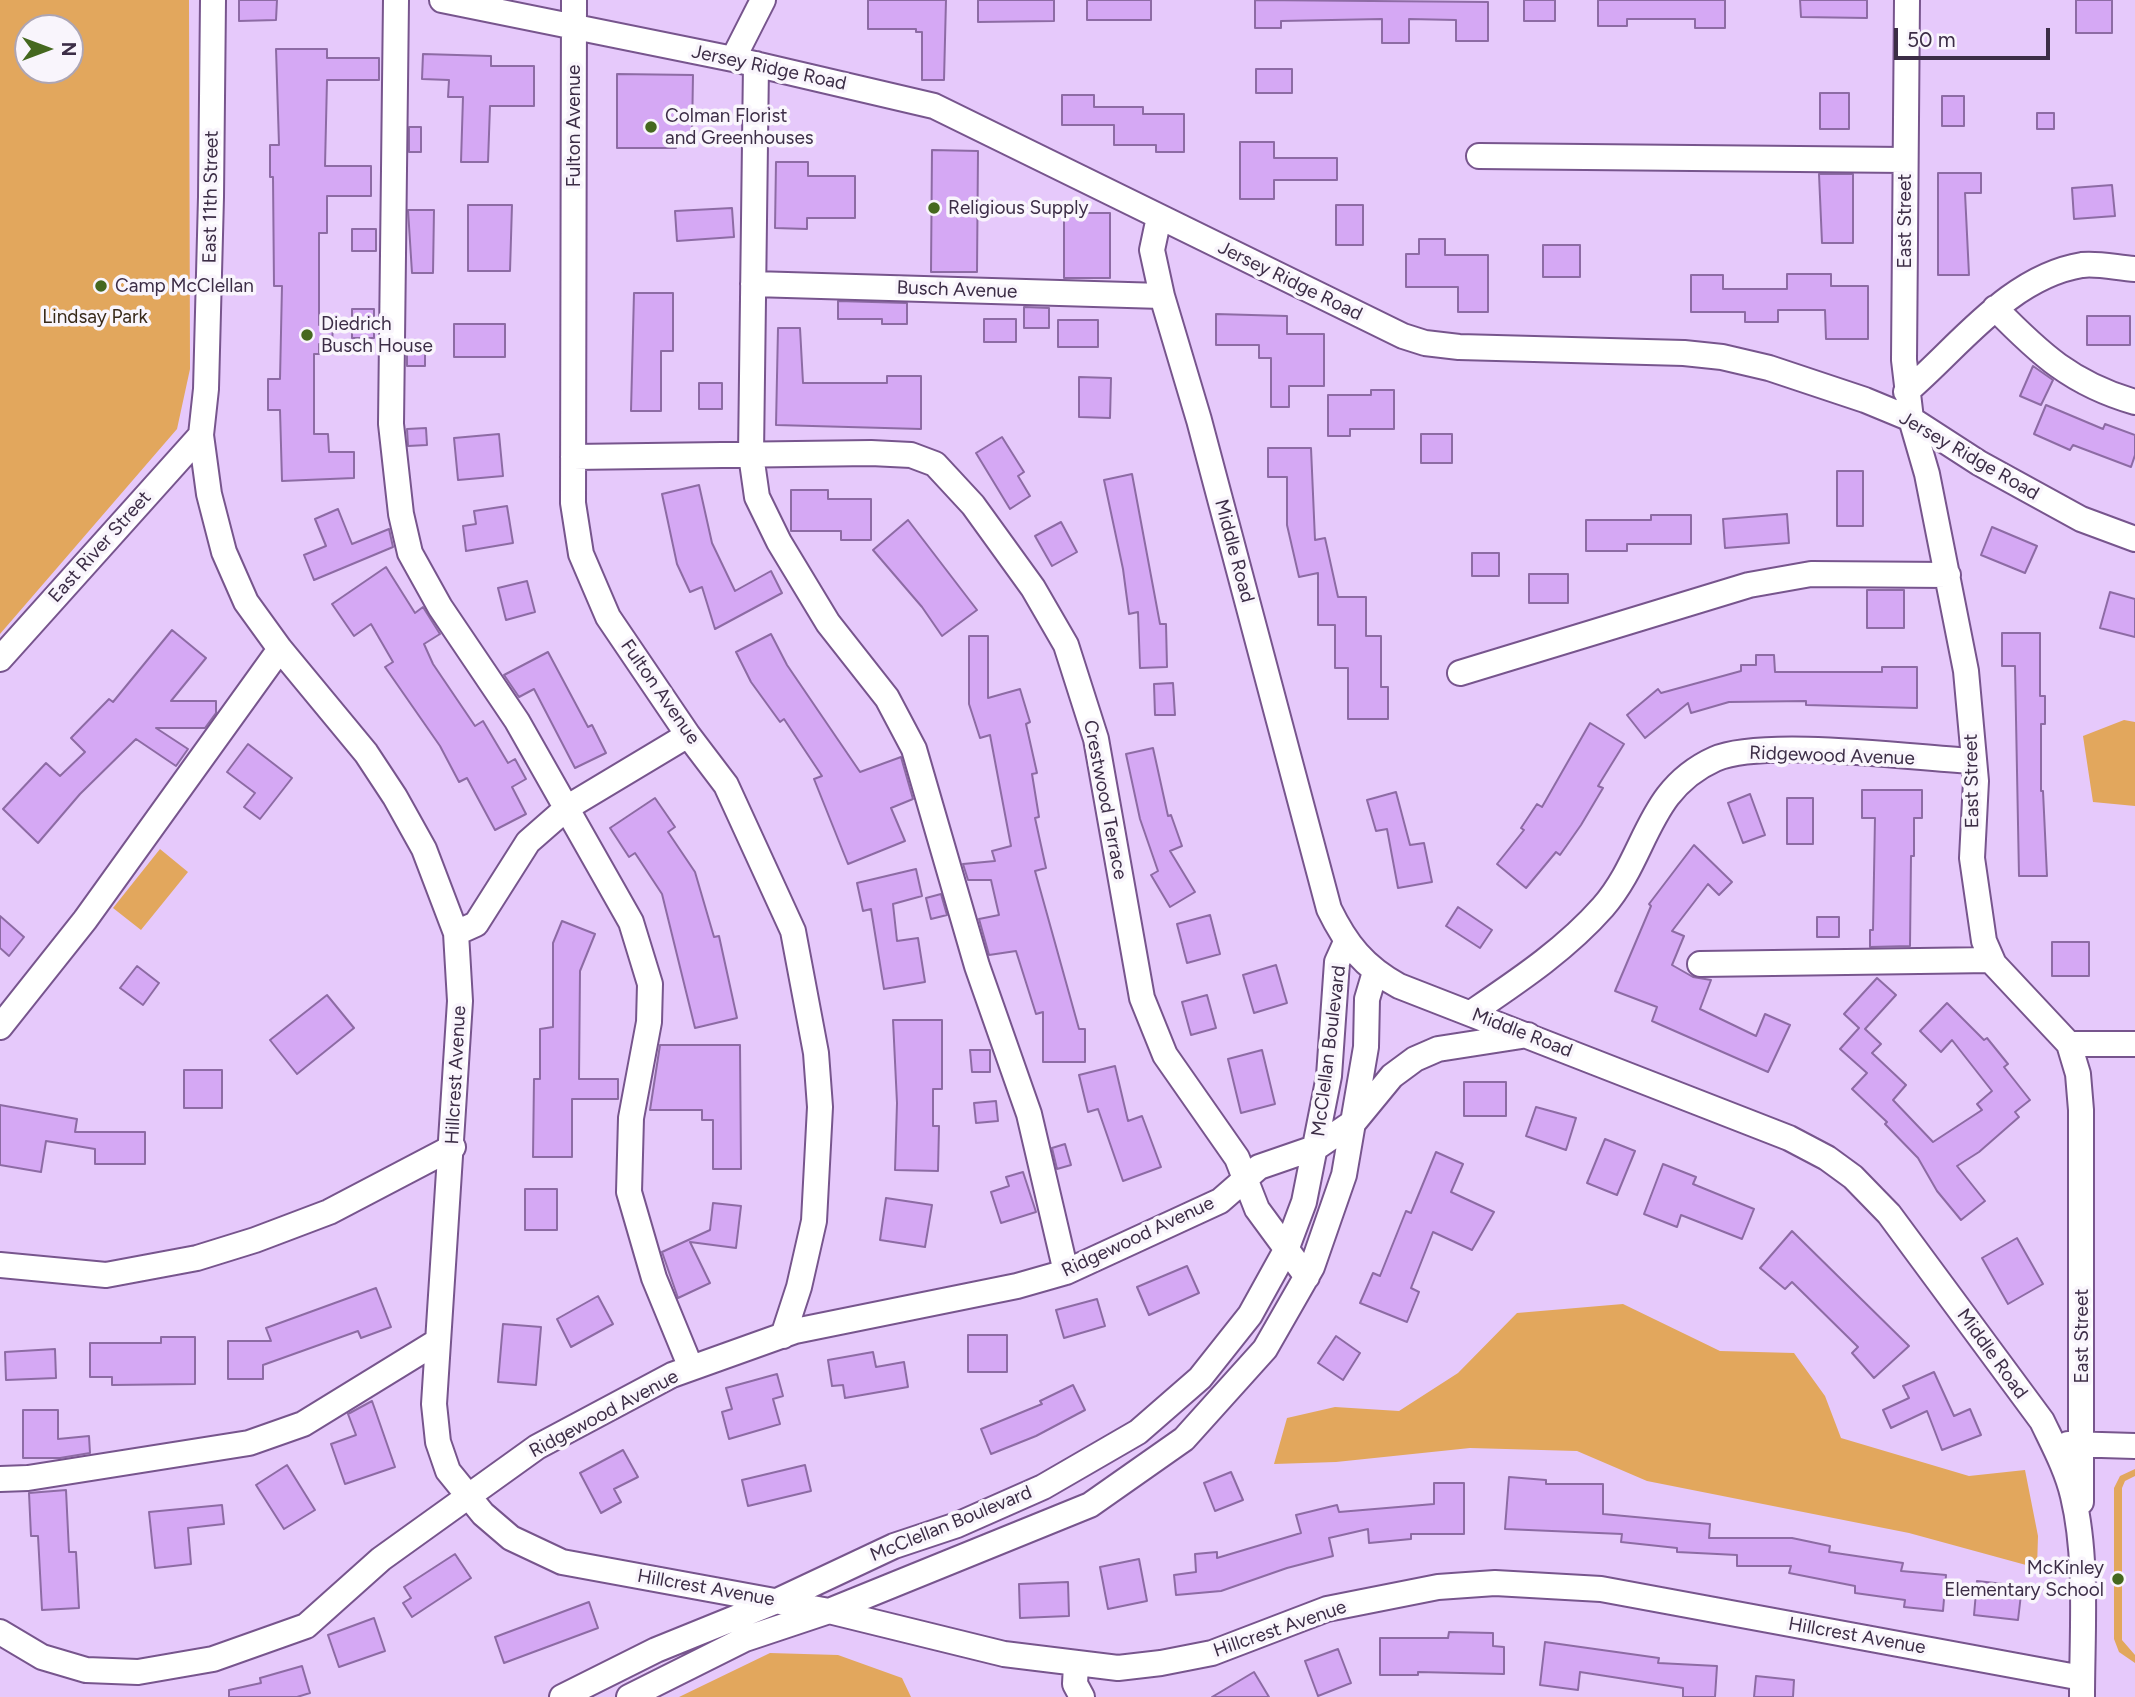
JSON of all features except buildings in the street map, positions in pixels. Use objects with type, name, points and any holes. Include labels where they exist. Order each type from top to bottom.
[{"type":"street","name":"East 11th Street","points":[[201,435],[206,389],[212,197],[213,0]]},
{"type":"street","points":[[396,0],[391,424],[401,514],[410,553],[440,607],[517,721],[631,922],[650,984],[649,1022],[631,1118],[629,1192],[653,1278],[691,1368]]},
{"type":"street","name":"Jersey Ridge Road","points":[[442,0],[745,61],[934,106],[1403,336],[1425,343],[1459,347],[1671,353],[1722,357],[1769,368],[1865,400],[1911,419],[1979,463],[2081,519],[2135,539]]},
{"type":"street","name":"Fulton Avenue","points":[[574,0],[573,503],[581,554],[608,617],[688,735],[726,785],[793,931],[809,1006],[820,1107],[814,1221],[799,1287],[783,1336]]},
{"type":"street","points":[[763,0],[745,61],[753,284],[751,454],[757,498],[779,542],[828,623],[887,698],[914,749],[977,966],[1029,1114],[1066,1272]]},
{"type":"street","name":"East Street","points":[[1907,0],[1906,392],[1927,474],[1966,671],[1974,761],[1972,858],[1978,908],[1984,941],[1992,960],[2068,1044],[2078,1074],[2081,1110],[2080,1536]]},
{"type":"street","points":[[1479,156],[1905,160]]},
{"type":"street","name":"Middle Road","points":[[1159,217],[1152,250],[1162,296],[1199,420],[1329,909],[1346,942],[1357,957],[1375,972],[1399,986],[1528,1034],[1789,1138],[1827,1158],[1853,1177],[1889,1214],[2034,1411],[2053,1444],[2073,1495],[2080,1536],[2082,1687]]},
{"type":"street","points":[[1906,392],[1947,358],[1996,308],[2023,288],[2049,275],[2084,265],[2135,269]]},
{"type":"street","name":"Busch Avenue","points":[[753,284],[1162,296]]},
{"type":"street","points":[[1996,308],[2029,343],[2065,373],[2135,402]]},
{"type":"street","name":"Hillcrest Avenue","points":[[201,435],[209,494],[224,552],[246,602],[280,649],[366,753],[395,797],[424,849],[456,933],[460,1001],[453,1147],[433,1404],[438,1441],[448,1471],[483,1514],[511,1538],[562,1562],[829,1611],[1004,1654],[1118,1668],[1212,1653],[1326,1609],[1438,1587],[1494,1583],[1601,1589],[2082,1687]]},
{"type":"street","name":"East River Street","points":[[0,659],[201,435]]},
{"type":"street","name":"Crestwood Terrace","points":[[573,457],[871,453],[911,455],[936,464],[972,505],[1033,587],[1066,645],[1096,739],[1142,998],[1166,1055],[1237,1158],[1245,1180]]},
{"type":"street","points":[[1460,673],[1749,585],[1811,574],[1948,575]]},
{"type":"street","points":[[0,1027],[85,920],[280,649]]},
{"type":"street","points":[[456,933],[477,924],[528,842],[568,807],[688,735]]},
{"type":"street","name":"Ridgewood Avenue","points":[[1471,1013],[1557,953],[1603,906],[1633,864],[1654,812],[1671,789],[1715,760],[1737,753],[1789,750],[1974,761]]},
{"type":"street","name":"McClellan Boulevard","points":[[562,1697],[656,1650],[777,1601],[873,1555],[957,1525],[1042,1487],[1138,1432],[1200,1377],[1250,1315],[1286,1250],[1304,1202],[1329,1076],[1337,962],[1346,942]]},
{"type":"street","points":[[1700,964],[1992,960]]},
{"type":"street","name":"McClellan Boulevard","points":[[629,1697],[745,1639],[829,1611],[1090,1504],[1184,1439],[1265,1349],[1307,1277],[1344,1175],[1366,1047],[1367,999],[1375,972]]},
{"type":"street","name":"McClellan Boulevard","points":[[1355,1121],[1392,1076],[1415,1059],[1438,1049],[1528,1034]]},
{"type":"street","points":[[2068,1044],[2135,1044]]},
{"type":"street","name":"Ridgewood Avenue","points":[[0,1632],[43,1657],[86,1670],[138,1672],[213,1659],[306,1626],[381,1559],[537,1447],[691,1368],[783,1336],[1017,1286],[1066,1272],[1220,1201],[1259,1167],[1317,1147],[1355,1121]]},
{"type":"street","points":[[0,1265],[106,1275],[197,1258],[256,1240],[329,1212],[453,1147]]},
{"type":"street","points":[[1245,1180],[1257,1209],[1307,1277]]},
{"type":"street","points":[[0,1479],[28,1478],[249,1443],[303,1424],[438,1341]]},
{"type":"street","points":[[2053,1444],[2135,1446]]},
{"type":"street","points":[[1076,1664],[1075,1684],[1082,1697]]},
{"type":"green space","name":"Lindsay Park","points":[[0,0],[189,0],[190,369],[177,429],[0,634]]},
{"type":"green space","points":[[2124,720],[2135,722],[2135,806],[2093,802],[2083,736]]},
{"type":"green space","points":[[160,849],[188,872],[141,930],[113,908]]},
{"type":"green space","points":[[1623,1304],[1720,1351],[1794,1353],[1825,1396],[1841,1438],[1969,1476],[2025,1470],[2038,1536],[2037,1568],[1909,1533],[1647,1481],[1577,1451],[1470,1448],[1336,1462],[1274,1464],[1287,1418],[1335,1407],[1399,1411],[1458,1373],[1517,1313]]},
{"type":"green space","points":[[2135,1469],[2135,1476],[2125,1481],[2122,1488],[2122,1640],[2135,1655],[2135,1663],[2119,1652],[2114,1639],[2114,1488],[2120,1476]]},
{"type":"green space","points":[[770,1653],[838,1655],[902,1678],[911,1697],[679,1697]]},
{"type":"place","name":"Colman Florist and Greenhouses","points":[[651,127]]},
{"type":"place","name":"Religious Supply","points":[[934,208]]},
{"type":"place","name":"Camp McClellan","points":[[101,286]]},
{"type":"place","name":"Diedrich Busch House","points":[[307,335]]},
{"type":"place","name":"McKinley Elementary School","points":[[2118,1579]]}]
